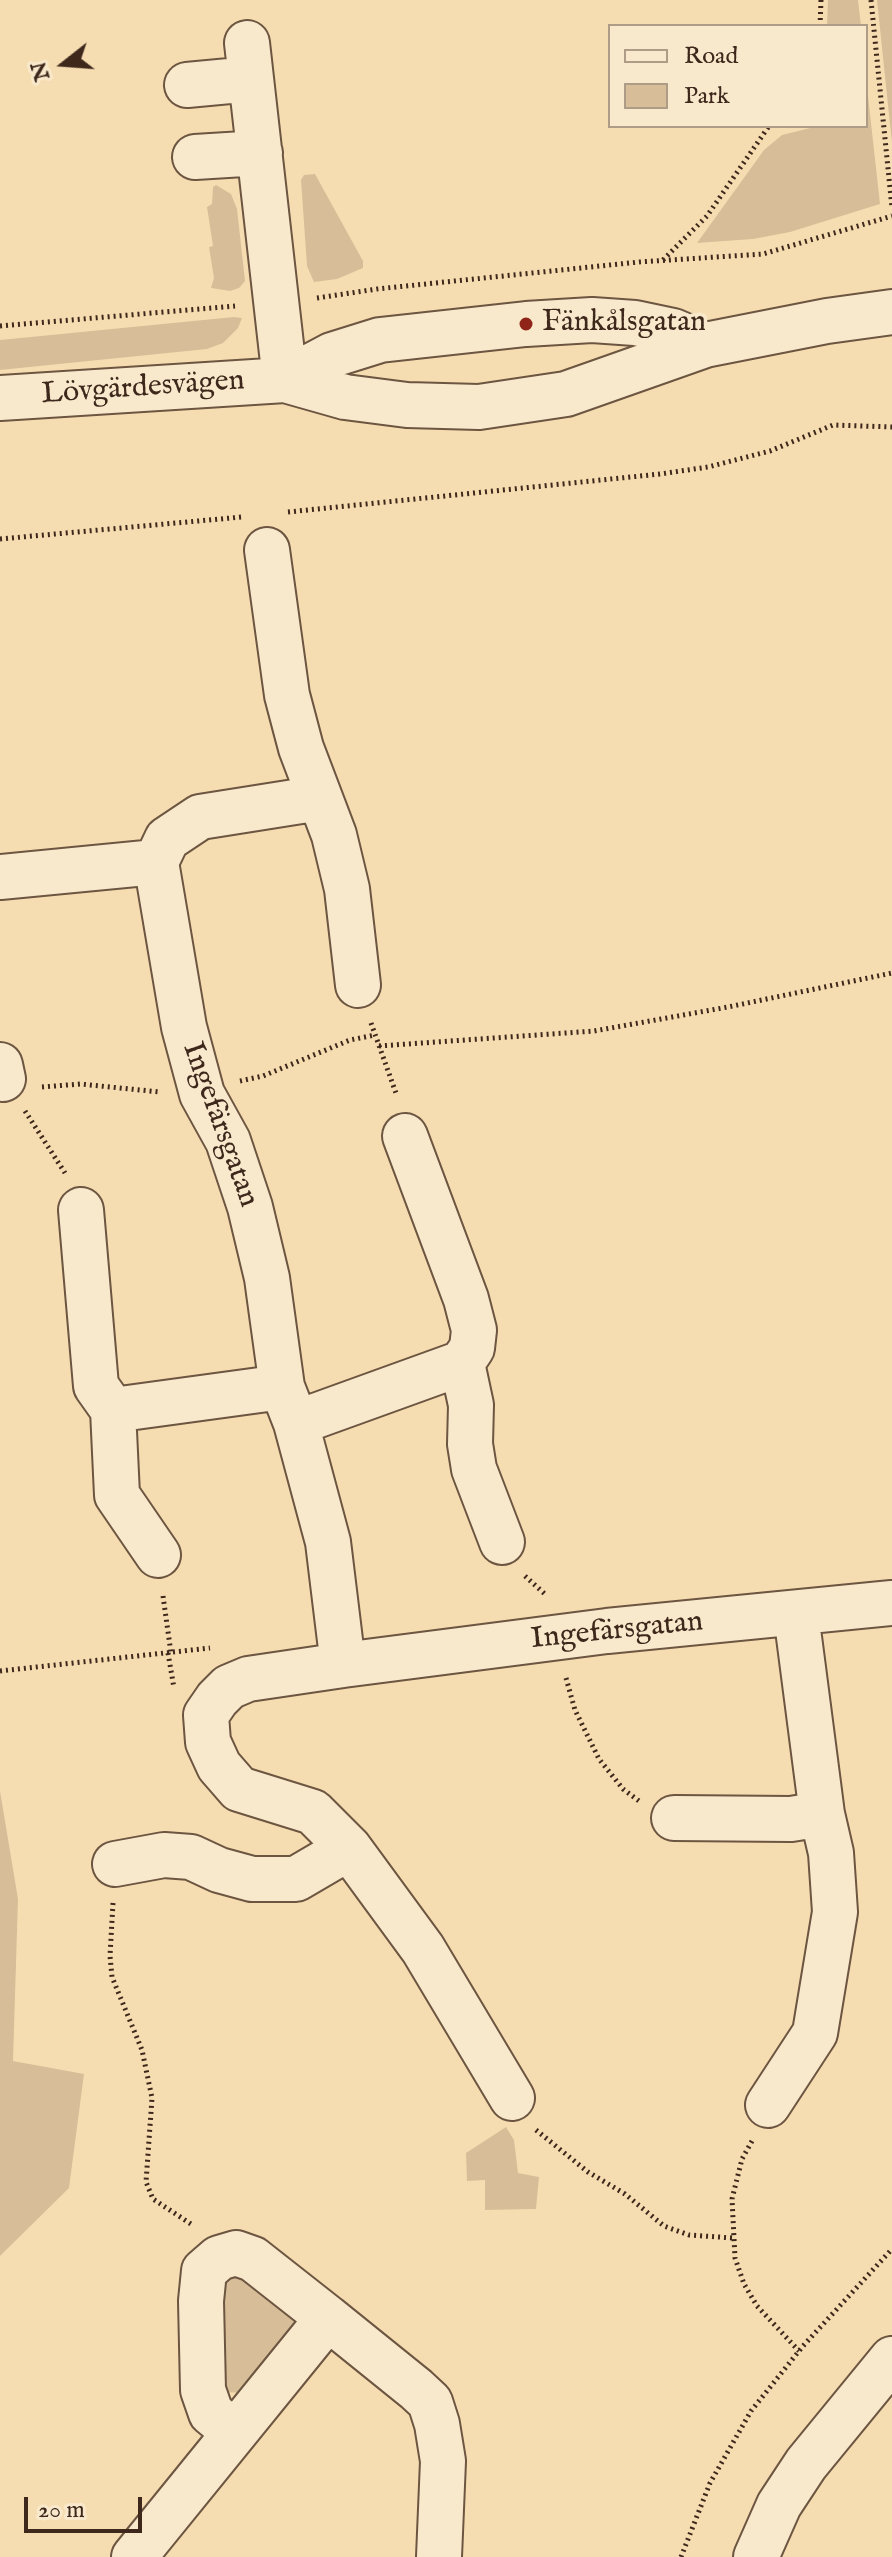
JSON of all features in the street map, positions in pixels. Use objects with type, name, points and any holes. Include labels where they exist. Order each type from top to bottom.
[{"type":"street","points":[[187,85],[249,61],[285,380]]},
{"type":"street","points":[[195,157],[260,153]]},
{"type":"street","name":"Lövgärdesvägen","points":[[0,398],[285,380],[345,397],[407,405],[479,407],[566,394],[705,345],[827,321],[892,312]]},
{"type":"street","name":"Lövgärdesvägen","points":[[285,380],[332,355],[380,340],[526,324],[592,320],[635,323],[673,331],[705,345]]},
{"type":"street","points":[[266,526],[287,695],[301,748],[334,835],[347,889],[358,985]]},
{"type":"street","points":[[0,877],[156,862],[167,839],[200,817],[320,798]]},
{"type":"street","name":"Ingefärsgatan","points":[[156,862],[184,1027],[202,1094],[228,1141],[250,1207],[267,1278],[272,1327],[289,1405],[328,1542],[343,1665]]},
{"type":"street","points":[[113,1410],[289,1405],[462,1363],[472,1348],[474,1330],[405,1136]]},
{"type":"street","points":[[81,1210],[96,1386],[113,1410],[117,1495],[158,1555]]},
{"type":"street","points":[[462,1363],[471,1405],[470,1444],[474,1469],[502,1542]]},
{"type":"street","name":"Ingefärsgatan","points":[[512,2098],[423,1949],[349,1848],[313,1812],[239,1789],[219,1766],[208,1742],[206,1715],[217,1699],[229,1687],[248,1679],[343,1665],[559,1637],[892,1603]]},
{"type":"street","points":[[768,2105],[815,2033],[835,1912],[831,1853],[822,1814],[796,1614]]},
{"type":"street","points":[[674,1818],[791,1819],[822,1814]]},
{"type":"street","points":[[115,1864],[164,1855],[191,1857],[219,1870],[252,1879],[296,1879],[349,1848]]},
{"type":"street","points":[[234,2432],[211,2413],[203,2390],[201,2301],[204,2271],[219,2258],[236,2253],[253,2259],[430,2402],[443,2461],[439,2557]]},
{"type":"street","points":[[134,2557],[328,2318]]},
{"type":"street","points":[[756,2557],[779,2505],[806,2464],[892,2359]]},
{"type":"path","points":[[820,24],[821,0]]},
{"type":"path","points":[[871,0],[892,208]]},
{"type":"path","points":[[663,260],[707,216],[768,128]]},
{"type":"path","points":[[0,326],[278,303],[377,289],[663,260],[763,254],[892,216]]},
{"type":"path","points":[[0,539],[266,526],[708,467],[770,451],[833,425],[892,427]]},
{"type":"path","points":[[379,1046],[594,1031],[892,973]]},
{"type":"path","points":[[358,985],[401,1109],[405,1136]]},
{"type":"path","points":[[2,1072],[62,1167],[75,1190],[81,1210]]},
{"type":"path","points":[[502,1542],[522,1573],[553,1602],[564,1671],[575,1710],[599,1759],[623,1789],[647,1807],[674,1818]]},
{"type":"path","points":[[158,1555],[171,1653]]},
{"type":"path","points":[[0,1671],[217,1648]]},
{"type":"path","points":[[115,1864],[110,1956],[117,1991],[142,2050],[152,2098],[146,2182],[153,2199],[193,2224],[219,2258]]},
{"type":"path","points":[[512,2098],[540,2134],[588,2172],[625,2194],[664,2226],[689,2235],[733,2238]]},
{"type":"path","points":[[768,2105],[742,2159],[732,2199],[735,2258],[744,2284],[757,2306],[799,2351]]},
{"type":"path","points":[[681,2557],[710,2483],[751,2411],[799,2351],[892,2249]]},
{"type":"green space","points":[[828,0],[858,0],[861,24],[827,24]]},
{"type":"green space","points":[[877,0],[892,0],[892,143]]},
{"type":"green space","points":[[868,96],[880,204],[790,232],[753,239],[697,243],[764,150],[782,135],[810,128],[868,128]]},
{"type":"green space","points":[[315,174],[363,261],[363,268],[337,279],[314,282],[307,266],[301,180],[304,175]]},
{"type":"green space","points":[[216,185],[231,194],[237,209],[245,281],[239,288],[230,291],[211,288],[214,278],[209,247],[213,246],[207,207],[212,204],[213,187]]},
{"type":"green space","points":[[242,318],[238,328],[223,343],[207,349],[0,370],[0,340]]},
{"type":"green space","points":[[0,1791],[18,1899],[13,2061],[84,2074],[69,2188],[0,2256]]},
{"type":"green space","points":[[506,2127],[514,2140],[518,2173],[539,2177],[536,2209],[485,2210],[485,2180],[467,2181],[466,2153]]},
{"type":"green space","points":[[240,2274],[301,2315],[250,2393],[218,2392],[219,2284],[228,2277]]},
{"type":"place","name":"Fänkålsgatan","points":[[526,324]]}]
